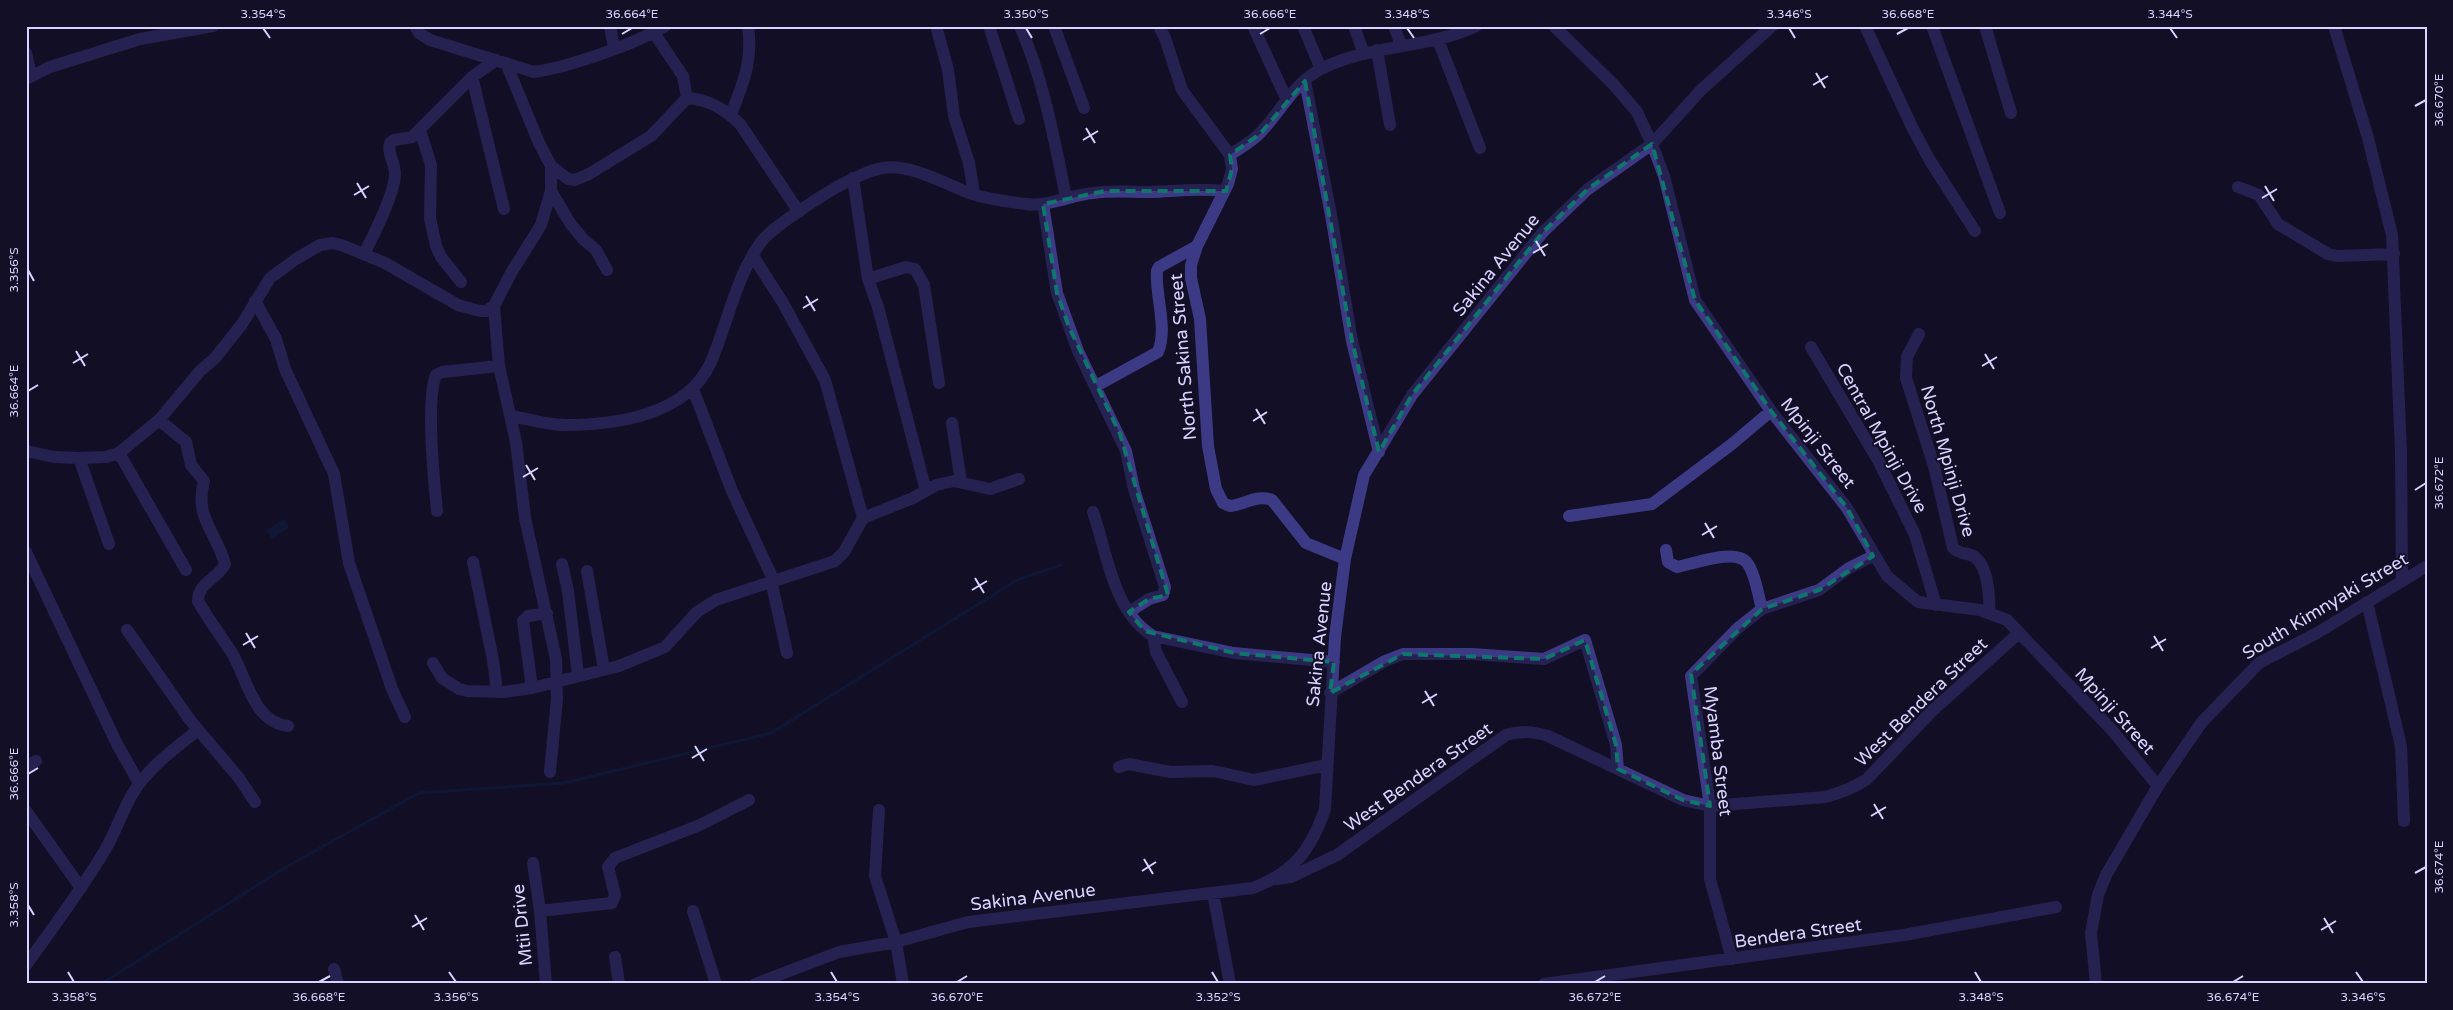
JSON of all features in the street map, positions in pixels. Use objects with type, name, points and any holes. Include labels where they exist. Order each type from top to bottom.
[{"type":"street","points":[[26,53],[28,77],[140,39],[213,26]]},
{"type":"street","points":[[415,26],[419,33],[430,40],[534,72],[549,70],[614,48],[654,33],[665,26]]},
{"type":"street","points":[[610,26],[614,48]]},
{"type":"street","points":[[731,115],[749,65],[750,43],[748,26]]},
{"type":"street","points":[[936,26],[948,70],[954,116],[970,163],[974,194]]},
{"type":"street","points":[[989,26],[1019,119]]},
{"type":"street","points":[[1020,26],[1037,70],[1047,104],[1066,197]]},
{"type":"street","points":[[1054,26],[1084,108]]},
{"type":"street","points":[[1159,26],[1165,38],[1182,90],[1230,154],[1260,134],[1286,98],[1320,69],[1377,50],[1438,40],[1476,26]]},
{"type":"street","points":[[1253,26],[1286,98]]},
{"type":"street","points":[[1303,26],[1320,69]]},
{"type":"street","points":[[1354,26],[1364,54]]},
{"type":"street","points":[[1394,26],[1401,45]]},
{"type":"street","name":"Mpinji Street","points":[[1554,26],[1614,85],[1637,112],[1664,176],[1695,300],[1771,411],[1847,508],[1873,556],[1887,576],[1918,602],[1989,613],[2007,620],[2111,729],[2155,792]]},
{"type":"street","name":"Sakina Avenue","points":[[755,984],[839,952],[896,942],[968,922],[1253,888],[1274,879],[1290,867],[1307,850],[1317,831],[1324,809],[1330,693],[1345,559],[1364,475],[1412,396],[1543,232],[1588,188],[1652,144],[1701,90],[1772,26]]},
{"type":"street","points":[[1865,26],[1912,128],[1929,159],[1975,231]]},
{"type":"street","points":[[1932,26],[2000,212]]},
{"type":"street","points":[[1985,26],[2011,113]]},
{"type":"street","points":[[2334,26],[2368,138],[2392,235],[2401,453],[2402,580]]},
{"type":"street","points":[[654,33],[683,76],[687,98]]},
{"type":"street","points":[[1438,40],[1480,148]]},
{"type":"street","points":[[1377,50],[1390,125]]},
{"type":"street","points":[[364,254],[379,224],[394,182],[395,174],[390,143],[394,140],[412,137],[472,77],[501,62]]},
{"type":"street","points":[[501,62],[539,143],[552,166],[568,179],[575,180],[590,174],[651,136],[687,98]]},
{"type":"street","points":[[472,77],[504,209]]},
{"type":"street","points":[[1305,81],[1331,215],[1352,341],[1378,452]]},
{"type":"street","points":[[687,98],[706,101],[731,115],[740,124],[800,212]]},
{"type":"street","points":[[420,130],[431,164],[430,218],[436,246],[441,257],[461,282]]},
{"type":"street","name":"North Sakina Street","points":[[1230,154],[1232,169],[1217,209],[1197,246],[1191,264],[1191,278],[1200,319],[1200,352],[1208,446],[1219,497],[1230,506],[1254,499],[1265,498],[1272,500],[1306,543],[1345,559]]},
{"type":"street","points":[[550,772],[556,720],[557,681],[554,643],[525,518],[511,416],[499,366],[494,306],[511,272],[541,225],[551,191],[552,166]]},
{"type":"street","points":[[511,416],[565,425],[619,420],[656,412],[674,403],[693,389],[709,366],[753,256],[762,241],[800,212],[853,178],[883,168],[898,168],[974,194],[1027,204],[1043,204],[1066,197],[1105,191],[1206,189],[1224,191]]},
{"type":"street","points":[[853,178],[868,279],[878,306],[926,491]]},
{"type":"street","points":[[2238,187],[2259,195],[2278,224],[2328,254],[2337,256],[2394,254]]},
{"type":"street","points":[[551,191],[570,223],[582,239],[596,250],[607,270]]},
{"type":"street","points":[[1043,204],[1058,293],[1078,352],[1126,451],[1134,489],[1165,587],[1163,595],[1149,599],[1129,612]]},
{"type":"street","points":[[26,452],[54,457],[80,458],[106,458],[119,453],[159,420],[227,343],[270,278],[296,259],[320,245],[339,245],[385,263],[458,305],[480,311],[486,311],[494,306]]},
{"type":"street","points":[[1096,386],[1158,352],[1160,338],[1160,294],[1157,271],[1159,267],[1197,246]]},
{"type":"street","points":[[753,256],[788,310],[825,380],[863,518]]},
{"type":"street","points":[[868,279],[906,267],[915,269],[921,276],[940,383]]},
{"type":"street","points":[[255,301],[276,339],[285,369],[334,474],[348,563],[392,689],[405,717]]},
{"type":"street","name":"North Mpinji Drive","points":[[1919,334],[1908,357],[1906,378],[1934,466],[1954,548],[1957,552],[1972,555],[1980,564],[1989,587],[1989,613]]},
{"type":"street","name":"Central Mpinji Drive","points":[[1812,347],[1862,430],[1915,535],[1936,605]]},
{"type":"street","points":[[437,511],[432,415],[433,382],[436,375],[442,372],[499,366]]},
{"type":"street","points":[[693,389],[732,491],[772,580],[787,653]]},
{"type":"street","points":[[1569,516],[1652,504],[1732,444],[1771,411]]},
{"type":"street","points":[[159,420],[186,442],[191,465],[204,481],[199,497],[205,519],[225,564],[222,570],[206,582],[198,601],[232,655],[258,706],[270,720],[279,725],[288,726]]},
{"type":"street","points":[[952,423],[961,482]]},
{"type":"street","points":[[119,453],[186,570]]},
{"type":"street","points":[[80,458],[109,544]]},
{"type":"street","points":[[433,664],[442,678],[459,689],[467,691],[532,688],[619,666],[659,650],[673,641],[704,606],[772,580],[838,558],[863,518],[907,501],[945,482],[961,482],[990,489],[1019,479]]},
{"type":"street","points":[[1093,512],[1104,543],[1109,570],[1129,612],[1144,631],[1153,636],[1234,653],[1334,662]]},
{"type":"street","points":[[1666,550],[1668,562],[1678,568],[1721,557],[1742,558],[1751,569],[1762,608]]},
{"type":"street","points":[[26,552],[118,744],[140,783]]},
{"type":"street","name":"Myamba Street","points":[[1732,960],[1710,879],[1710,806],[1691,676],[1738,628],[1762,608],[1819,590],[1849,568],[1873,556]]},
{"type":"street","points":[[473,562],[492,654],[496,691]]},
{"type":"street","points":[[562,564],[568,591],[578,675]]},
{"type":"street","name":"South Kimnyaki Street","points":[[2096,984],[2091,934],[2098,895],[2106,875],[2155,792],[2202,722],[2249,670],[2268,657],[2311,636],[2427,566]]},
{"type":"street","points":[[587,571],[604,669]]},
{"type":"street","points":[[2367,602],[2400,746],[2404,821]]},
{"type":"street","points":[[532,688],[523,621],[528,616],[547,613]]},
{"type":"street","points":[[127,630],[198,730],[239,778],[255,802]]},
{"type":"street","name":"West Bendera Street","points":[[1274,879],[1291,877],[1337,855],[1506,735],[1520,731],[1533,731],[1683,800],[1710,806],[1825,797],[1857,786],[1867,779],[1932,711],[2019,633]]},
{"type":"street","points":[[1153,636],[1156,652],[1182,702]]},
{"type":"street","points":[[1330,693],[1385,661],[1403,654],[1472,654],[1544,659],[1585,640],[1616,745],[1618,769]]},
{"type":"street","points":[[26,965],[82,888],[109,845],[132,795],[140,783],[172,751],[198,730]]},
{"type":"street","points":[[1119,767],[1129,764],[1170,772],[1213,771],[1254,780],[1327,764]]},
{"type":"street","points":[[540,911],[612,903],[615,895],[608,867],[616,858],[700,825],[750,800]]},
{"type":"street","points":[[879,810],[875,876],[896,942],[903,984]]},
{"type":"street","points":[[26,811],[82,888]]},
{"type":"street","name":"Mtii Drive","points":[[533,863],[540,911],[546,984]]},
{"type":"street","points":[[1213,893],[1230,984]]},
{"type":"street","name":"Bendera Street","points":[[1544,984],[1732,960],[1904,935],[2056,907]]},
{"type":"street","points":[[693,912],[716,984]]},
{"type":"street","points":[[615,957],[619,984]]},
{"type":"street","points":[[334,968],[338,984]]},
{"type":"highlighted area","points":[[1305,81],[1352,341],[1379,452],[1412,395],[1543,232],[1588,189],[1652,144],[1695,300],[1771,411],[1847,508],[1873,556],[1819,590],[1762,609],[1691,674],[1710,806],[1683,800],[1618,769],[1616,745],[1585,640],[1544,659],[1403,654],[1330,693],[1334,662],[1234,653],[1145,631],[1129,612],[1149,599],[1168,595],[1120,434],[1069,327],[1057,293],[1043,204],[1105,191],[1226,191],[1232,169],[1230,155],[1260,134]]},
{"type":"water","points":[[284,519],[289,528],[272,539],[267,530]]},
{"type":"waterway","points":[[101,984],[286,867],[419,793],[564,783],[771,733],[1017,580],[1061,565]]}]
